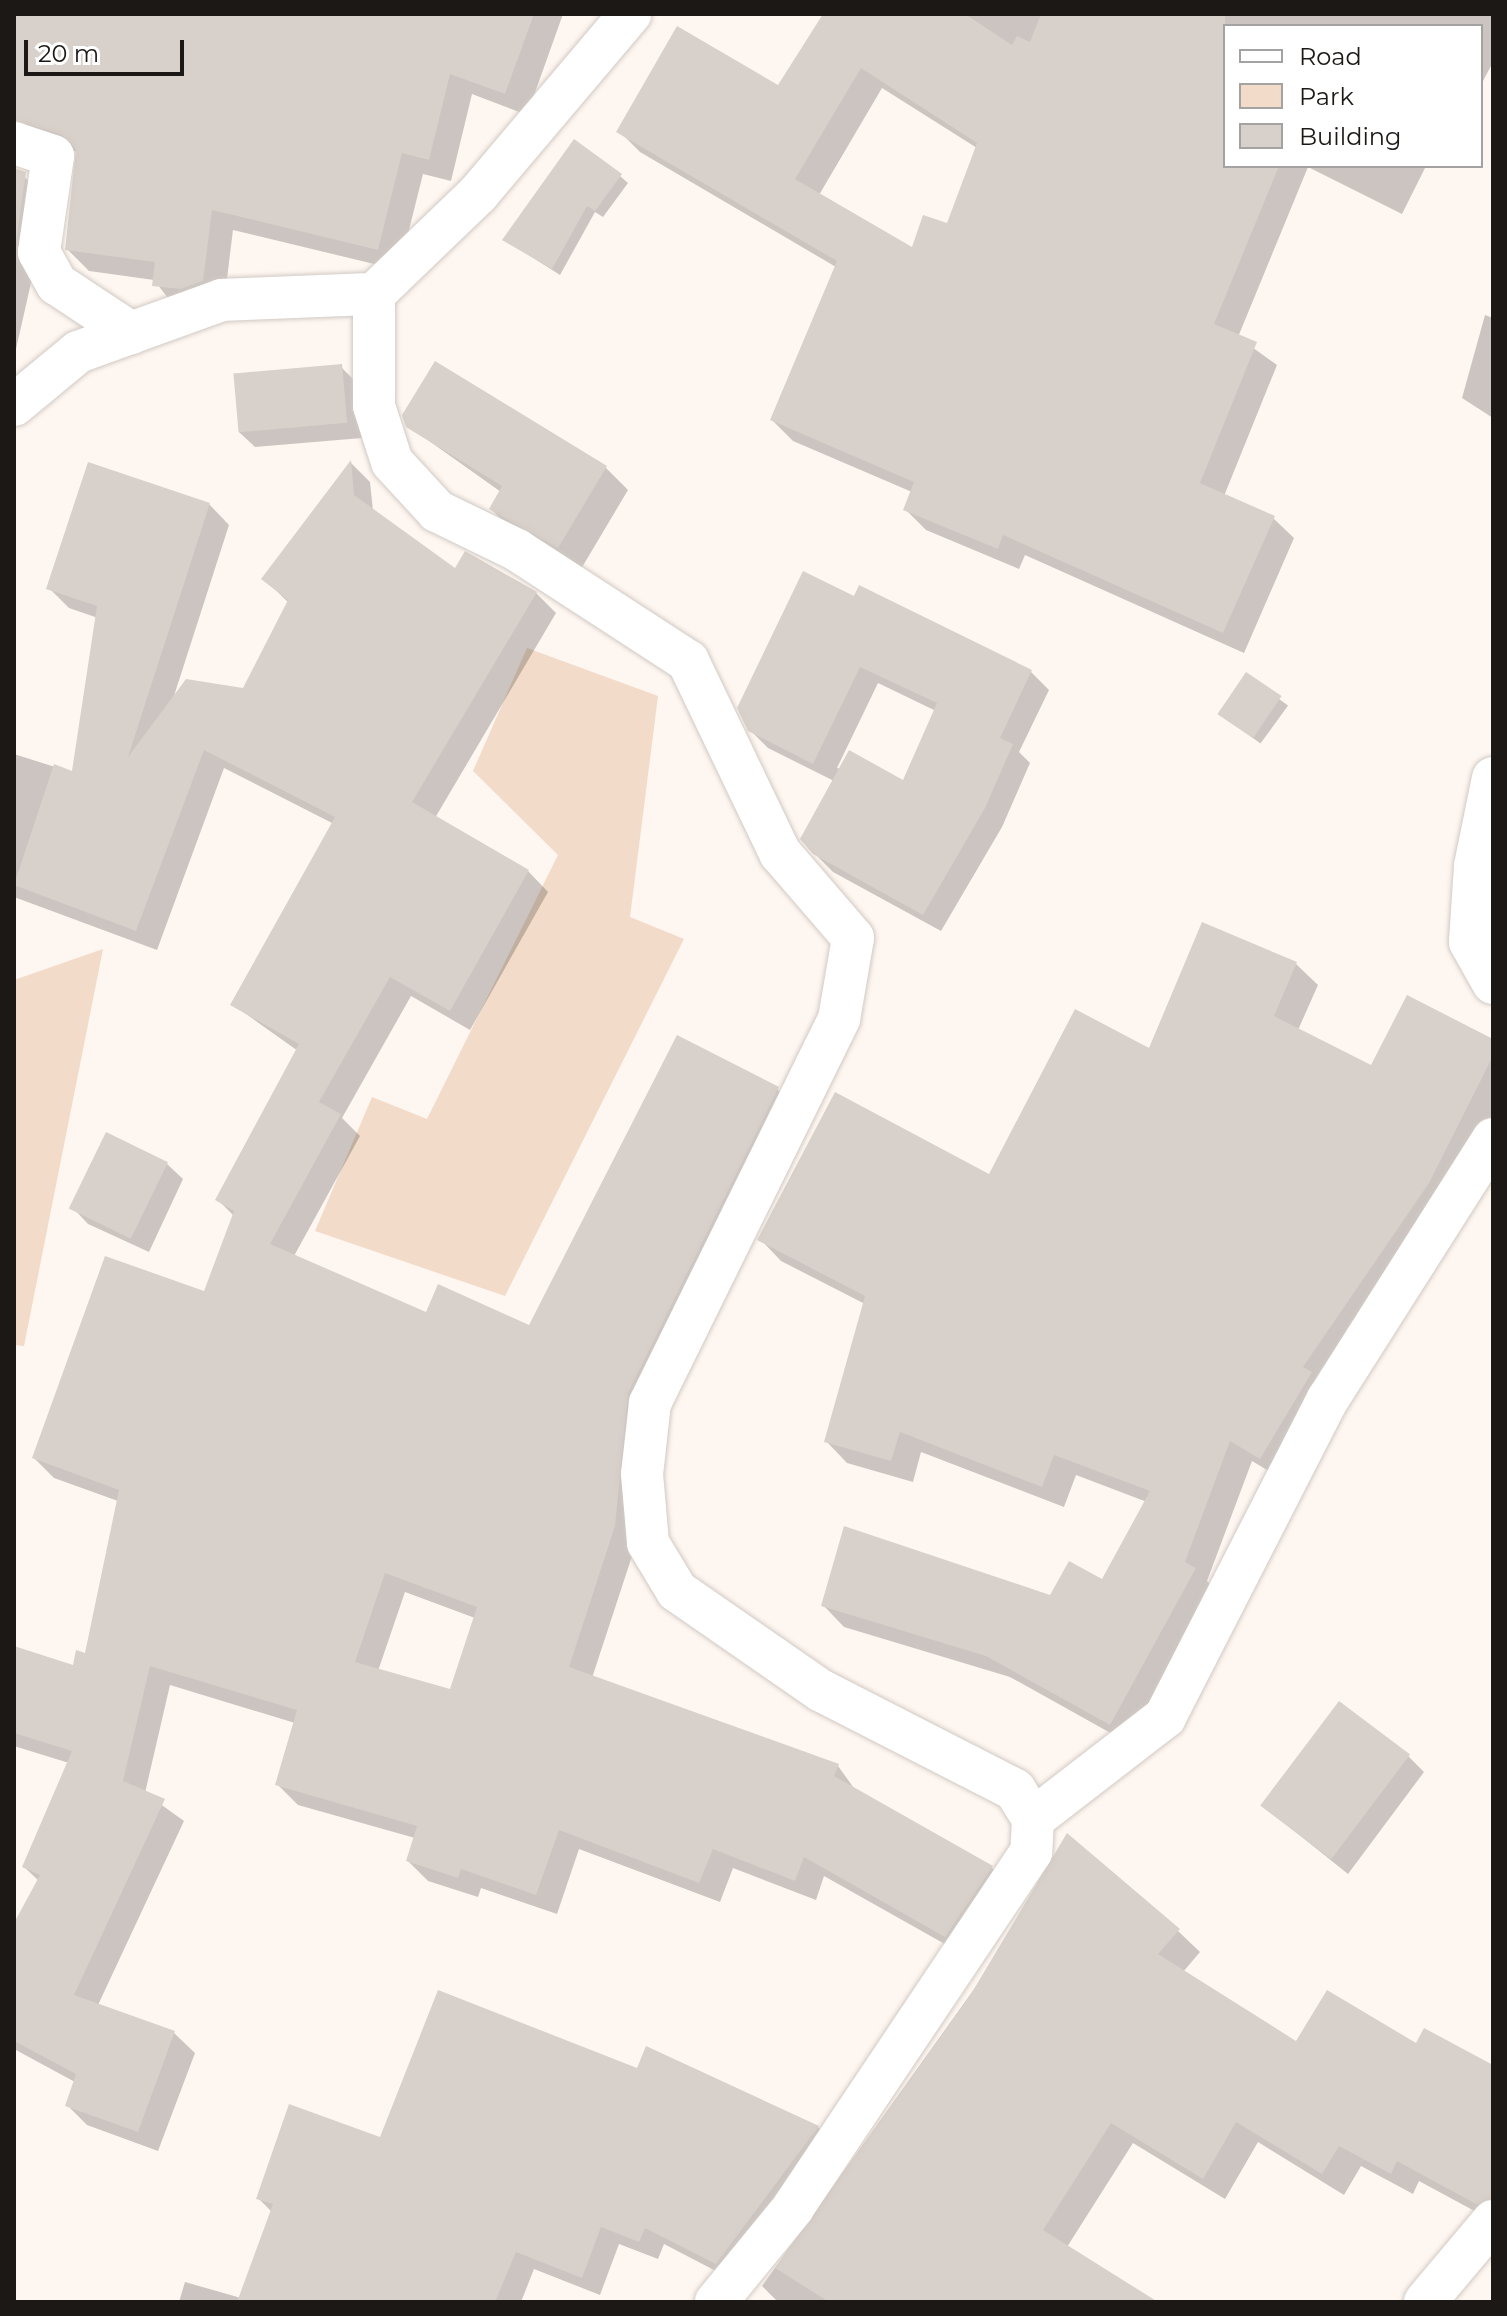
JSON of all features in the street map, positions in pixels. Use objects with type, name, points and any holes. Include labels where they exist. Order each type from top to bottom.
[{"type":"street","points":[[14,405],[78,352],[222,300],[374,294],[478,194],[630,14]]},
{"type":"street","points":[[14,143],[53,156],[39,252],[57,284],[131,333]]},
{"type":"street","points":[[374,294],[374,406],[392,462],[437,511],[517,550],[688,661],[780,853],[853,938],[839,1019],[650,1403],[642,1474],[648,1543],[677,1591],[820,1690],[1015,1790],[1033,1819],[1031,1852],[793,2208],[716,2302]]},
{"type":"street","points":[[1493,778],[1475,866],[1470,942],[1493,983]]},
{"type":"street","points":[[1033,1819],[1165,1717],[1328,1399],[1493,1139]]},
{"type":"street","points":[[1425,2302],[1493,2221]]},
{"type":"green space","points":[[527,648],[658,696],[630,917],[684,939],[505,1296],[315,1231],[372,1097],[427,1119],[558,855],[473,771]]},
{"type":"green space","points":[[103,949],[24,1346],[14,1345],[14,980]]},
{"type":"building","points":[[14,14],[534,14],[505,94],[450,74],[429,160],[402,153],[378,250],[212,210],[203,281],[181,289],[152,286],[155,262],[65,250],[76,149],[61,134],[14,120]]},
{"type":"building","points":[[823,14],[965,14],[1012,45],[1017,36],[1030,42],[1041,14],[1225,14],[1223,168],[1278,168],[1214,324],[1257,342],[1200,483],[1275,516],[1223,633],[1003,535],[998,549],[903,510],[914,482],[770,420],[837,261],[616,132],[677,26],[778,85]],"holes":[[[861,68],[977,143],[947,223],[923,215],[912,247],[795,179]]]},
{"type":"building","points":[[574,139],[622,174],[595,211],[587,206],[552,269],[502,240]]},
{"type":"building","points":[[14,168],[26,172],[16,243],[14,243]]},
{"type":"building","points":[[435,361],[607,466],[558,548],[489,509],[502,486],[406,427],[402,415]]},
{"type":"building","points":[[342,364],[347,423],[239,432],[233,373]]},
{"type":"building","points":[[351,460],[354,495],[455,568],[465,551],[537,592],[412,802],[529,870],[450,1011],[390,977],[319,1102],[341,1114],[270,1244],[426,1312],[438,1284],[529,1325],[677,1035],[779,1087],[628,1393],[615,1526],[569,1667],[839,1764],[834,1776],[993,1866],[945,1937],[804,1857],[795,1881],[713,1849],[699,1883],[559,1830],[536,1895],[461,1869],[458,1878],[406,1861],[417,1826],[275,1785],[297,1710],[150,1666],[123,1781],[165,1799],[74,1995],[175,2031],[138,2132],[65,2106],[76,2074],[14,2041],[14,1923],[40,1875],[22,1867],[72,1751],[14,1733],[14,1646],[73,1665],[76,1650],[85,1653],[119,1490],[32,1458],[105,1256],[204,1291],[234,1211],[215,1200],[299,1044],[230,1005],[335,817],[204,750],[136,931],[14,885],[54,764],[72,771],[97,606],[46,589],[88,462],[210,503],[128,757],[186,679],[243,688],[288,600],[261,579]],"holes":[[[385,1573],[477,1607],[450,1689],[355,1662]]]},
{"type":"building","points":[[803,571],[854,596],[859,585],[1032,670],[1000,738],[1013,744],[985,808],[923,915],[813,854],[800,839],[849,750],[903,780],[937,703],[860,667],[813,764],[748,731],[737,708]]},
{"type":"building","points":[[1246,672],[1282,696],[1253,738],[1217,714]]},
{"type":"building","points":[[1202,922],[1297,962],[1274,1016],[1371,1065],[1407,995],[1493,1039],[1493,1056],[1429,1183],[1303,1367],[1312,1372],[1260,1459],[1230,1441],[1185,1562],[1196,1568],[1110,1725],[986,1656],[821,1606],[844,1526],[1050,1595],[1069,1561],[1102,1579],[1150,1491],[1054,1455],[1042,1487],[900,1432],[891,1461],[824,1442],[865,1296],[757,1240],[835,1092],[989,1174],[1075,1009],[1149,1048]]},
{"type":"building","points":[[106,1132],[168,1162],[131,1239],[69,1208]]},
{"type":"building","points":[[1339,1701],[1410,1755],[1331,1859],[1260,1806]]},
{"type":"building","points":[[1067,1833],[1180,1929],[1158,1954],[1296,2041],[1327,1990],[1416,2043],[1424,2028],[1493,2065],[1493,2198],[1476,2204],[1397,2161],[1391,2174],[1339,2146],[1322,2174],[1236,2122],[1203,2179],[1111,2123],[1043,2230],[1158,2302],[829,2302],[775,2268],[971,1994]]},
{"type":"building","points":[[438,1990],[637,2068],[646,2046],[819,2126],[716,2264],[645,2228],[639,2242],[601,2227],[582,2278],[516,2252],[495,2302],[237,2302],[273,2204],[256,2199],[289,2104],[380,2137]]}]
